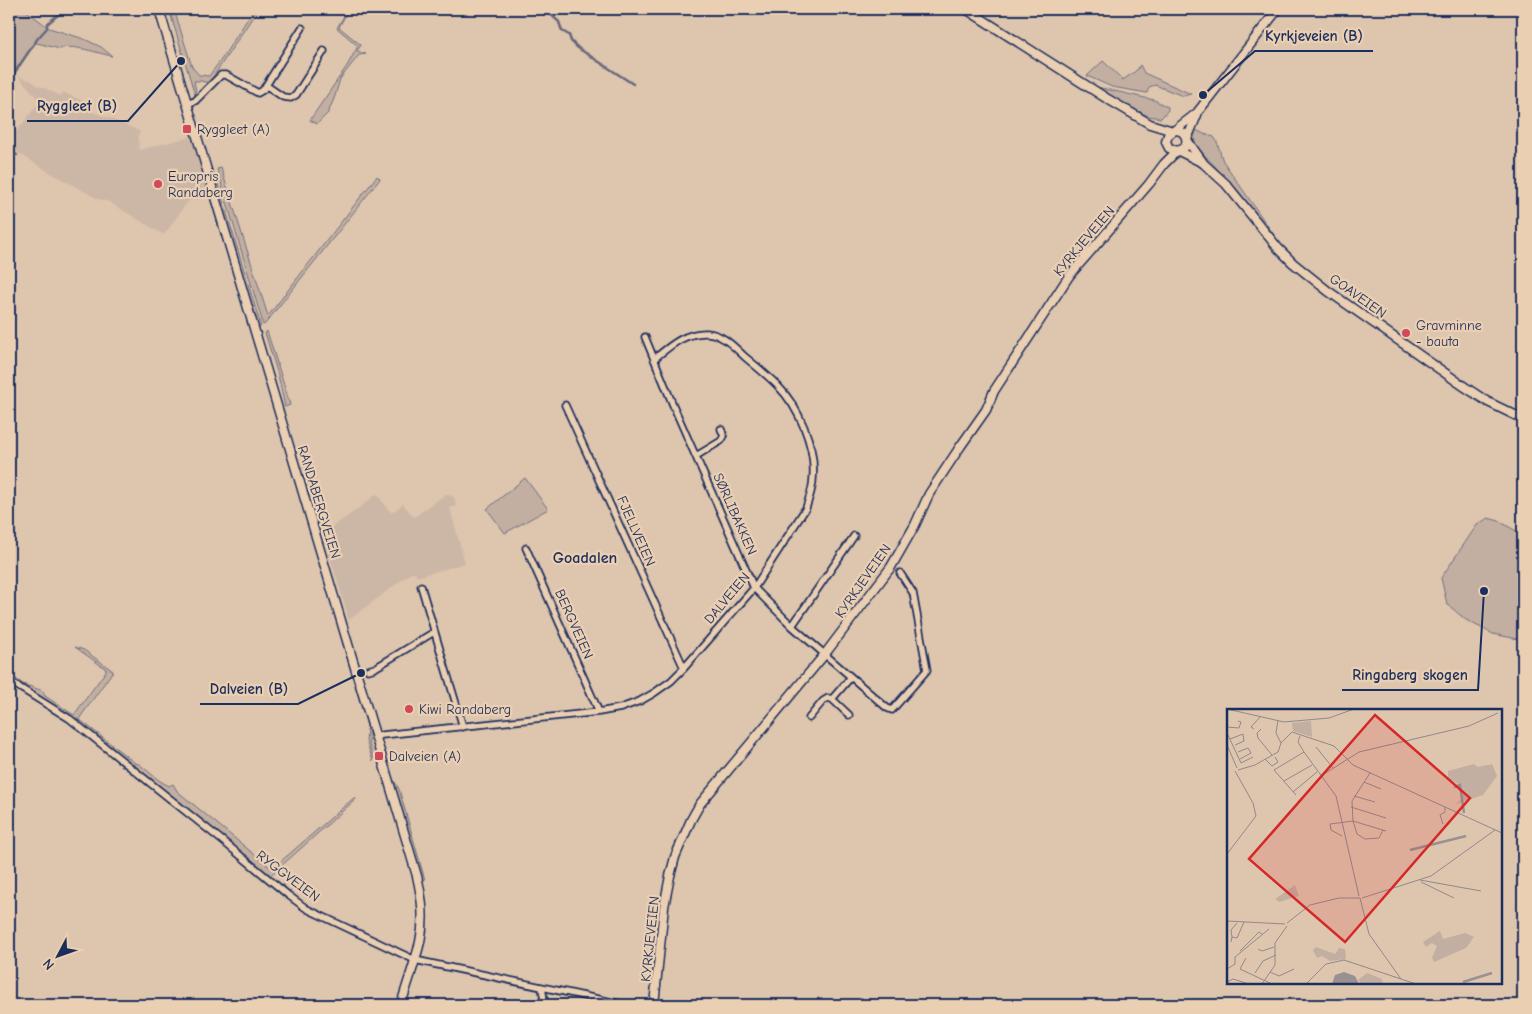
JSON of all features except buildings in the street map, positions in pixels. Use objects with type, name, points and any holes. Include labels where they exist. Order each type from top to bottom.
[{"type":"main road","name":"RANDABERGVEIEN","points":[[159,9],[417,876],[422,901],[422,927],[415,960],[401,1005]]},
{"type":"main road","name":"GOAVEIEN","points":[[966,9],[1098,94],[1150,124],[1182,132],[1204,164],[1235,193],[1278,248],[1305,273],[1465,387],[1500,409],[1523,420]]},
{"type":"main road","points":[[1178,151],[1185,147],[1197,114],[1278,9]]},
{"type":"main road","points":[[1167,144],[1168,135],[1197,114]]},
{"type":"main road","name":"GOAVEIEN","points":[[1150,124],[1172,150],[1204,164]]},
{"type":"main road","name":"KYRKJEVEIEN","points":[[1164,164],[1167,144]]},
{"type":"main road","name":"KYRKJEVEIEN","points":[[654,1005],[664,907],[670,876],[675,857],[700,804],[825,654],[891,568],[930,494],[982,417],[994,391],[1059,291],[1075,269],[1164,164],[1178,151]]},
{"type":"street","points":[[187,104],[195,101],[221,75],[226,75],[258,93],[263,90],[302,28]]},
{"type":"street","points":[[266,86],[284,97],[291,98],[296,95],[324,51]]},
{"type":"street","name":"DALVEIEN","points":[[376,737],[599,712],[620,708],[640,701],[671,681],[754,588],[806,508],[811,493],[814,478],[813,459],[809,440],[802,422],[778,386],[723,338],[709,333],[694,334],[680,339],[654,359]]},
{"type":"street","name":"SØRLIBAKKEN","points":[[645,337],[754,588],[792,626],[887,708],[892,710],[927,670],[913,594],[900,573]]},
{"type":"street","name":"FJELLVEIEN","points":[[565,405],[684,668]]},
{"type":"street","points":[[696,456],[721,441],[724,436],[721,429]]},
{"type":"street","points":[[792,626],[854,536]]},
{"type":"street","name":"BERGVEIEN","points":[[526,548],[599,712]]},
{"type":"street","points":[[421,586],[463,727]]},
{"type":"street","points":[[368,670],[375,668],[434,632]]},
{"type":"street","points":[[832,699],[851,677]]},
{"type":"street","name":"RYGGVEIEN","points":[[9,681],[70,719],[307,909],[415,960],[626,1005]]},
{"type":"street","points":[[809,718],[823,701],[828,698],[832,699],[849,715]]},
{"type":"street","points":[[542,988],[545,1005]]},
{"type":"shaded area","points":[[9,9],[24,9],[49,28],[84,39],[101,47],[112,56],[78,48],[65,47],[60,49],[37,43],[33,44],[9,81]]},
{"type":"shaded area","points":[[169,9],[174,9],[192,67],[199,75],[209,76],[254,9],[258,9],[209,83],[194,81],[195,95]]},
{"type":"shaded area","points":[[348,9],[339,27],[361,45],[357,51],[366,54],[359,55],[340,79],[328,113],[317,124],[310,120],[347,66],[358,46],[337,28]]},
{"type":"shaded area","points":[[1103,61],[1123,80],[1137,70],[1140,65],[1144,73],[1191,94],[1183,96],[1155,85],[1149,87],[1147,93],[1112,87],[1087,76]]},
{"type":"shaded area","points":[[18,76],[61,96],[63,92],[87,103],[89,111],[139,131],[139,150],[190,137],[195,141],[209,186],[206,185],[186,204],[164,235],[109,202],[98,199],[49,172],[9,147],[9,141],[40,101]]},
{"type":"shaded area","points":[[1097,87],[1154,100],[1168,107],[1168,110],[1161,118],[1148,116],[1097,89]]},
{"type":"shaded area","points":[[1196,130],[1214,137],[1223,161],[1273,236],[1238,191],[1196,146],[1194,137]]},
{"type":"shaded area","points":[[221,168],[268,316],[377,176],[380,179],[263,325],[217,169]]},
{"type":"shaded area","points":[[213,173],[215,174],[261,326],[258,328],[212,175]]},
{"type":"shaded area","points":[[206,185],[209,186],[284,442]]},
{"type":"shaded area","points":[[267,331],[290,405],[285,407],[278,375],[265,333]]},
{"type":"shaded area","points":[[286,446],[369,721],[369,744],[374,758],[373,761],[366,741],[367,726]]},
{"type":"shaded area","points":[[525,478],[548,509],[505,533],[487,509]]},
{"type":"shaded area","points":[[377,494],[391,513],[403,504],[414,517],[446,494],[454,497],[456,506],[450,508],[465,563],[417,577],[415,572],[411,573],[349,620],[322,530],[333,526]]},
{"type":"shaded area","points":[[1488,518],[1499,521],[1523,535],[1523,640],[1493,634],[1466,620],[1447,604],[1441,578],[1477,525]]},
{"type":"shaded area","points":[[75,647],[84,650],[113,671],[79,719],[160,781],[169,786],[173,784],[177,791],[272,869],[355,797],[356,799],[270,876],[72,717],[9,678],[9,674],[23,684],[43,691],[45,696],[74,715],[106,671],[106,669]]},
{"type":"shaded area","points":[[392,777],[399,789],[425,880],[423,880]]},
{"type":"waterway","points":[[9,81],[47,28],[47,24],[65,9]]},
{"type":"waterway","points":[[545,9],[559,22],[562,31],[569,35],[571,41],[578,48],[633,84]]},
{"type":"waterway","points":[[9,151],[17,155]]},
{"type":"place","name":"Ryggleet (B)","points":[[181,61]]},
{"type":"place","name":"Kyrkjeveien (B)","points":[[1203,95]]},
{"type":"place","name":"Ryggleet (A)","points":[[187,129]]},
{"type":"place","name":"Europris Randaberg","points":[[158,184]]},
{"type":"place","name":"Gravminne - bauta","points":[[1406,333]]},
{"type":"place","name":"Ringaberg skogen","points":[[1484,591]]},
{"type":"place","name":"Dalveien (B)","points":[[361,673]]},
{"type":"place","name":"Kiwi Randaberg","points":[[409,709]]},
{"type":"place","name":"Dalveien (A)","points":[[379,756]]},
{"type":"district","name":"Goadalen","points":[[585,558]]}]
